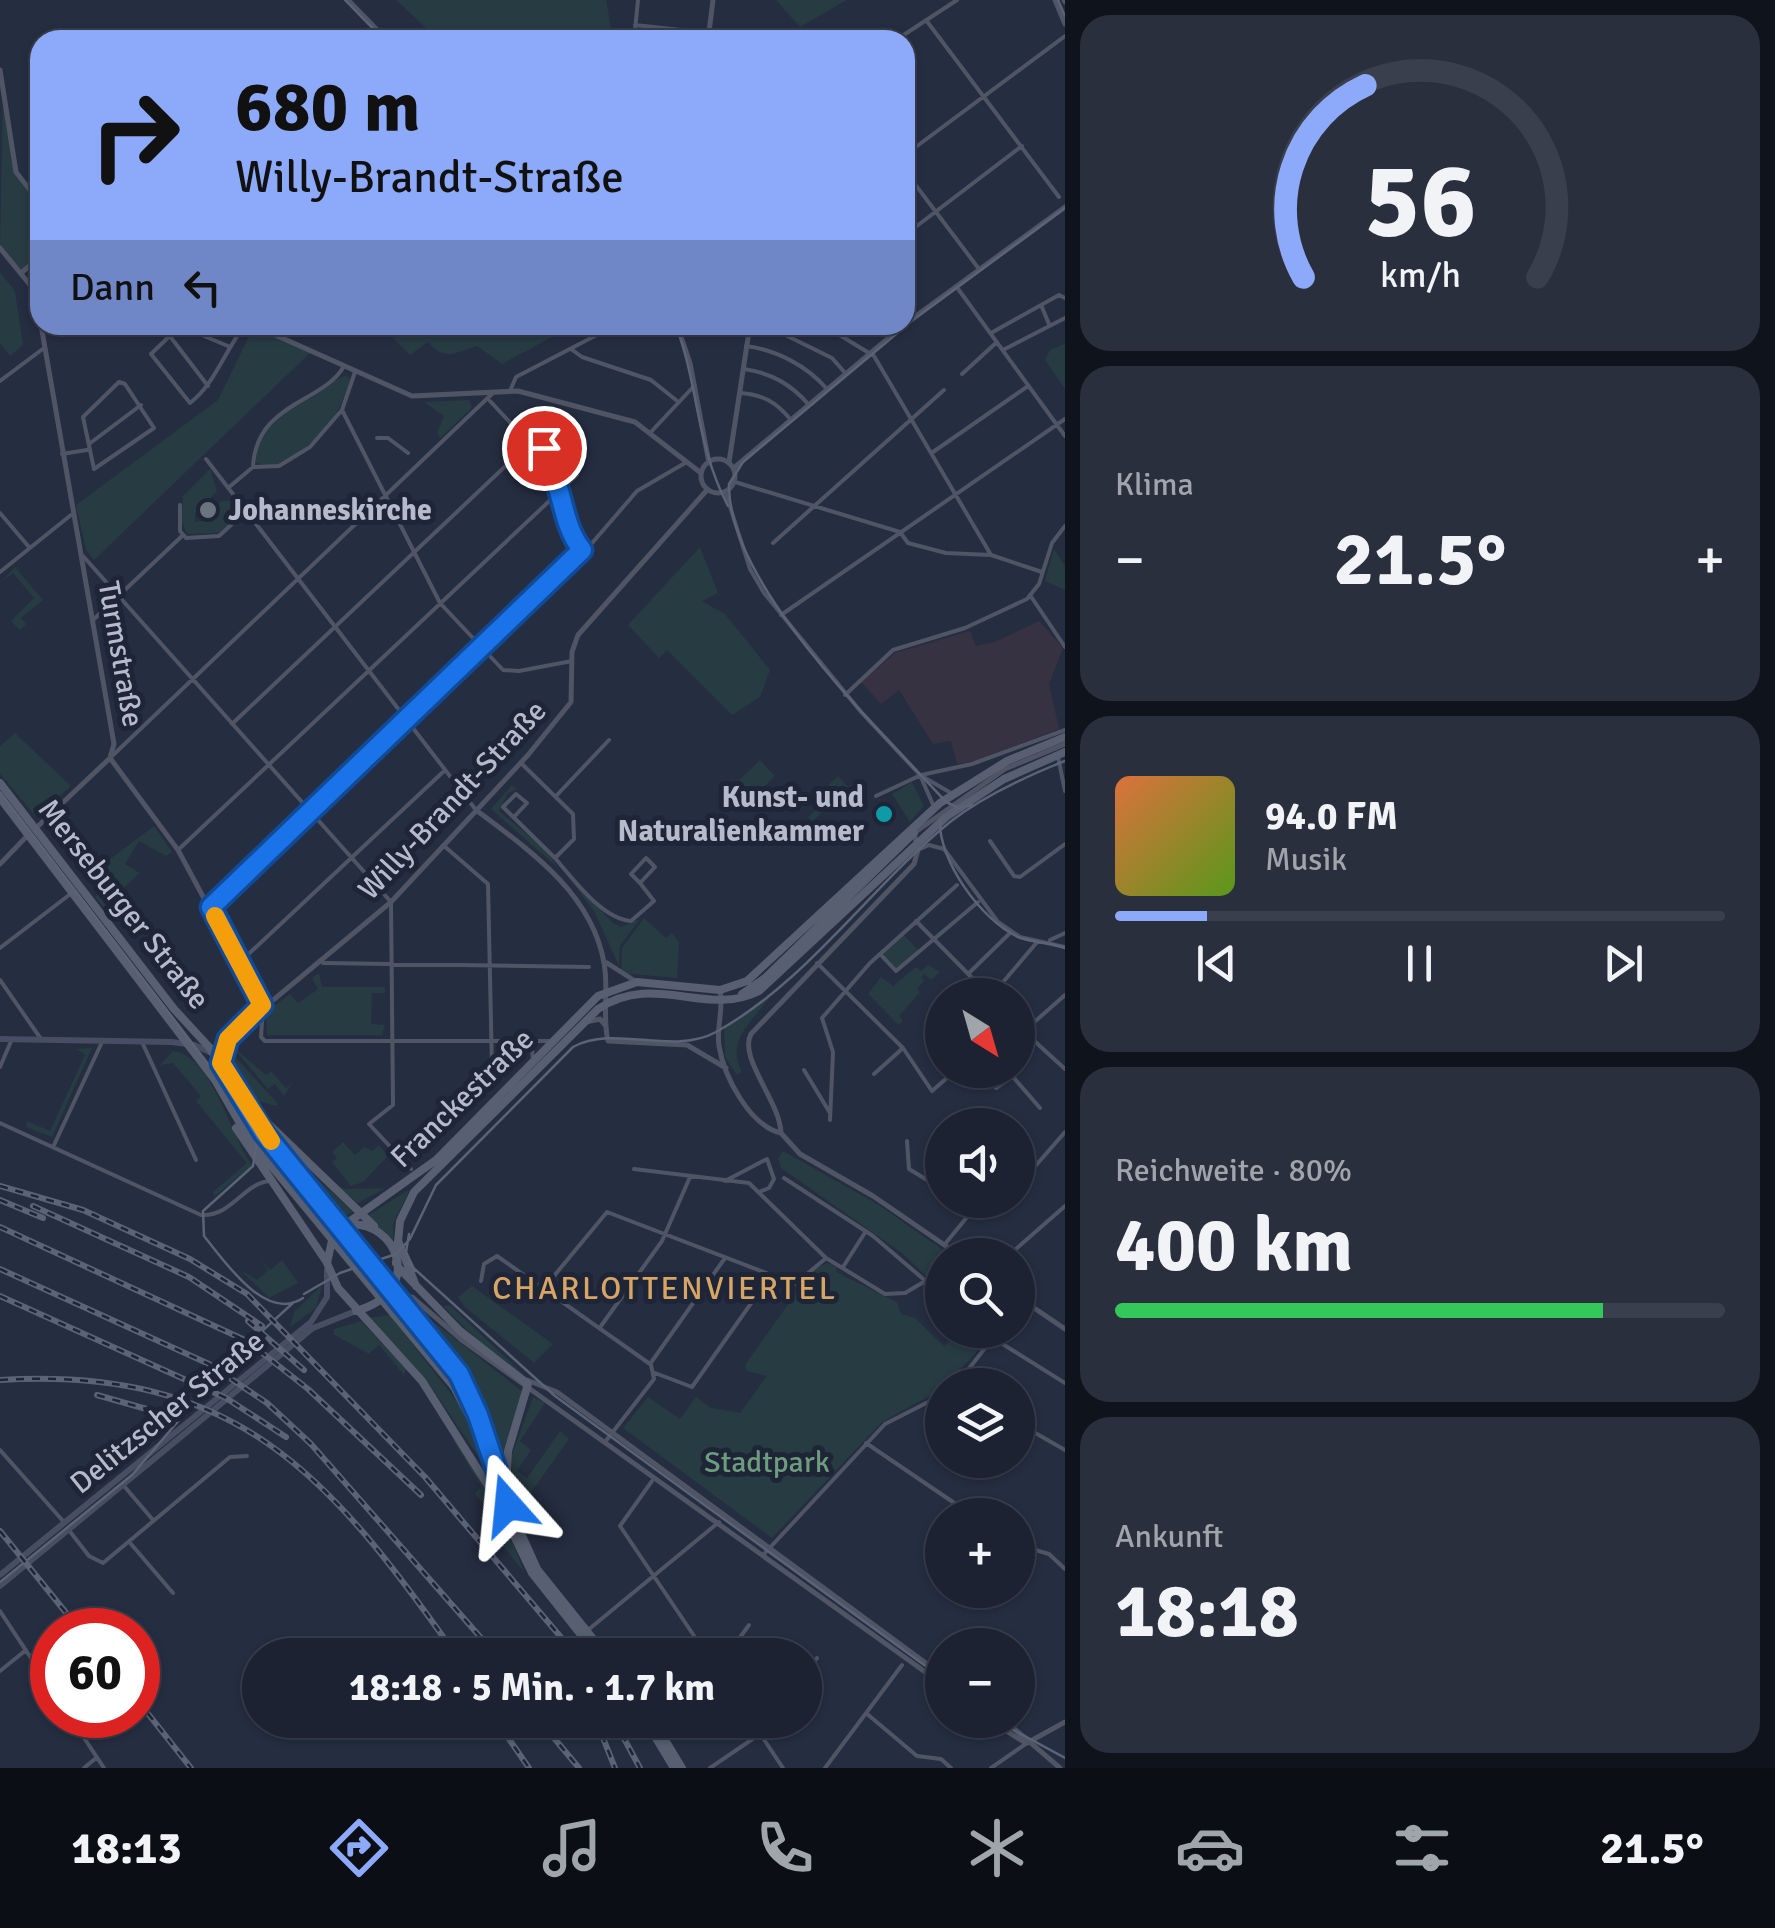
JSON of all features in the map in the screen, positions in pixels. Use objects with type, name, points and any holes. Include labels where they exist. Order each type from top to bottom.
[{"type":"main road","name":"Franckestraße","points":[[396,1241],[414,1192],[608,1002],[644,991],[720,994],[740,985],[763,970],[930,811],[993,768],[1065,733]]},
{"type":"main road","points":[[720,994],[748,997],[932,828],[1004,779],[1065,748]]},
{"type":"main road","name":"Merseburger Straße","points":[[0,782],[72,892],[226,1096],[233,1114]]},
{"type":"main road","name":"Merseburger Straße","points":[[0,798],[214,1054],[248,1103]]},
{"type":"main road","points":[[763,984],[914,834]]},
{"type":"main road","name":"Franckestraße","points":[[339,1229],[436,1160],[586,1006],[608,990],[638,982],[720,994]]},
{"type":"main road","points":[[0,1039],[188,1044],[214,1054]]},
{"type":"main road","points":[[248,1103],[380,1233]]},
{"type":"main road","points":[[248,1103],[264,1133],[428,1332],[472,1400],[505,1507]]},
{"type":"main road","points":[[233,1114],[240,1138],[328,1265]]},
{"type":"main road","points":[[233,1114],[249,1139],[417,1341],[469,1411],[532,1573],[584,1638]]},
{"type":"main road","points":[[420,1294],[396,1241],[360,1224],[339,1229],[328,1244],[331,1280],[422,1381],[505,1507],[537,1569],[592,1638]]},
{"type":"main road","points":[[356,1311],[388,1298],[396,1285],[396,1241]]},
{"type":"main road","points":[[396,1262],[420,1294],[527,1384],[508,1451],[505,1507]]},
{"type":"main road","name":"Delitzscher Straße","points":[[0,1586],[311,1322],[324,1306],[331,1280]]},
{"type":"main road","name":"Delitzscher Straße","points":[[0,1575],[124,1486],[313,1328],[356,1311]]},
{"type":"main road","points":[[657,1738],[678,1768]]},
{"type":"main road","points":[[662,1738],[678,1768]]},
{"type":"street","points":[[348,0],[377,30]]},
{"type":"street","points":[[635,30],[638,0]]},
{"type":"street","points":[[710,30],[713,0]]},
{"type":"street","points":[[911,30],[957,0]]},
{"type":"street","points":[[1056,0],[1065,24]]},
{"type":"street","points":[[926,20],[1059,197]]},
{"type":"street","points":[[636,25],[669,30]]},
{"type":"street","points":[[915,148],[1065,36]]},
{"type":"street","points":[[0,70],[16,172],[30,189]]},
{"type":"street","points":[[915,228],[1022,146]]},
{"type":"street","points":[[915,184],[979,269]]},
{"type":"street","points":[[915,315],[1065,206]]},
{"type":"street","name":"Turmstraße","points":[[0,248],[30,285]]},
{"type":"street","points":[[21,273],[30,265]]},
{"type":"street","points":[[956,286],[1065,436]]},
{"type":"street","points":[[990,333],[1058,296],[1065,298]]},
{"type":"street","points":[[1040,305],[1050,325]]},
{"type":"street","points":[[1003,350],[1065,318]]},
{"type":"street","name":"Turmstraße","points":[[42,335],[114,741],[110,758],[178,850],[262,1008]]},
{"type":"street","points":[[168,335],[151,354],[188,404],[208,386],[237,335]]},
{"type":"street","points":[[170,335],[208,386]]},
{"type":"street","points":[[203,335],[228,346]]},
{"type":"street","points":[[274,335],[412,396],[510,391],[635,422],[701,473],[707,490],[724,491],[735,482]]},
{"type":"street","points":[[510,391],[516,378],[596,335]]},
{"type":"street","points":[[680,335],[709,463],[701,473]]},
{"type":"street","points":[[735,482],[732,464],[748,335]]},
{"type":"street","points":[[786,335],[832,358],[846,374]]},
{"type":"street","points":[[840,335],[870,353],[990,555]]},
{"type":"street","points":[[709,463],[732,464],[892,335]]},
{"type":"street","points":[[962,374],[997,342]]},
{"type":"street","points":[[746,346],[768,349],[815,374],[827,390]]},
{"type":"street","points":[[0,371],[2,379],[44,347]]},
{"type":"street","points":[[571,348],[582,357],[650,380],[676,400]]},
{"type":"street","points":[[253,468],[256,447],[270,426],[302,397],[338,376],[344,366]]},
{"type":"street","points":[[744,369],[764,372],[796,388],[809,405]]},
{"type":"street","points":[[228,488],[253,468],[273,468],[300,455],[342,410],[355,371]]},
{"type":"street","points":[[338,376],[349,385]]},
{"type":"street","points":[[120,382],[141,405],[154,428],[99,470],[91,466],[83,417],[120,382]]},
{"type":"street","points":[[649,434],[676,400],[694,386]]},
{"type":"street","points":[[932,453],[1028,386]]},
{"type":"street","points":[[773,543],[944,390]]},
{"type":"street","points":[[0,864],[494,392]]},
{"type":"street","points":[[740,393],[762,395],[791,420]]},
{"type":"street","points":[[489,400],[540,452],[561,489],[566,522],[582,550]]},
{"type":"street","points":[[62,454],[88,447],[141,405]]},
{"type":"street","points":[[342,410],[440,603],[482,650],[498,667],[511,672],[572,661]]},
{"type":"street","points":[[781,614],[1065,419]]},
{"type":"street","points":[[376,438],[388,438],[419,466]]},
{"type":"street","points":[[361,446],[370,441]]},
{"type":"street","points":[[232,724],[530,443]]},
{"type":"street","points":[[178,850],[577,475],[576,466],[548,446],[540,452]]},
{"type":"street","points":[[206,459],[443,772],[476,810],[567,887],[593,924],[604,960],[610,1043],[684,1045],[726,1068]]},
{"type":"street","points":[[211,907],[482,650],[638,491],[685,462]]},
{"type":"street","points":[[735,482],[900,532],[908,544],[990,555],[1042,572]]},
{"type":"street","name":"Willy-Brandt-Straße","points":[[221,1063],[230,1036],[391,902],[521,763],[570,702],[578,636],[707,490]]},
{"type":"street","points":[[724,491],[754,577],[781,614],[845,695],[920,775],[958,800]]},
{"type":"street","points":[[180,505],[182,536]]},
{"type":"street","points":[[94,619],[182,536],[219,536],[245,512]]},
{"type":"street","points":[[0,513],[29,547]]},
{"type":"street","points":[[0,572],[72,515]]},
{"type":"street","points":[[845,695],[892,650],[965,628],[1030,595],[1052,543],[1065,526]]},
{"type":"street","points":[[81,556],[391,902],[392,1105],[368,1124],[412,1169]]},
{"type":"street","points":[[86,577],[98,576]]},
{"type":"street","points":[[1030,595],[1065,647]]},
{"type":"street","points":[[876,796],[920,775],[972,764],[1065,733]]},
{"type":"street","points":[[556,796],[609,740]]},
{"type":"street","points":[[781,1133],[779,1110],[746,1043],[816,962],[914,864],[918,850],[914,834],[1005,769],[1054,748],[1065,748]]},
{"type":"street","points":[[1054,748],[1065,791]]},
{"type":"street","points":[[521,763],[573,814],[576,830],[556,858]]},
{"type":"street","points":[[240,962],[443,772]]},
{"type":"street","points":[[920,775],[938,814]]},
{"type":"street","points":[[514,818],[527,804],[516,794],[503,808],[582,888],[624,921],[637,918],[654,901],[631,874],[646,858],[655,868],[640,882]]},
{"type":"street","points":[[990,841],[1014,876],[1020,877],[1065,844]]},
{"type":"street","points":[[918,850],[928,845],[944,849],[980,900],[1011,932],[1065,947]]},
{"type":"street","points":[[443,846],[488,884],[492,1069]]},
{"type":"street","points":[[804,1070],[830,1117],[833,1052],[822,1018],[880,954],[957,885]]},
{"type":"street","points":[[0,948],[72,892]]},
{"type":"street","points":[[880,954],[896,971],[980,900]]},
{"type":"street","points":[[916,921],[972,978]]},
{"type":"street","points":[[968,974],[1011,932]]},
{"type":"street","points":[[1046,942],[1065,933]]},
{"type":"street","points":[[1005,978],[1038,941]]},
{"type":"street","points":[[604,960],[619,975],[638,982]]},
{"type":"street","points":[[322,962],[589,967]]},
{"type":"street","points":[[816,962],[902,1048],[925,1081]]},
{"type":"street","points":[[0,980],[41,1039]]},
{"type":"street","points":[[701,1051],[714,1052],[718,1042],[720,994]]},
{"type":"street","points":[[1035,1017],[1065,995]]},
{"type":"street","points":[[262,1008],[261,1037],[265,1041],[554,1041]]},
{"type":"street","points":[[583,1023],[600,1019],[606,1026]]},
{"type":"street","points":[[0,1067],[12,1039]]},
{"type":"street","points":[[53,1147],[103,1040]]},
{"type":"street","points":[[521,1041],[533,1051],[532,1065]]},
{"type":"street","points":[[142,1042],[196,1160]]},
{"type":"street","points":[[718,1042],[726,1068],[759,1125],[781,1133],[800,1154],[934,1238]]},
{"type":"street","points":[[1035,1042],[1065,1069]]},
{"type":"street","points":[[874,1074],[902,1048]]},
{"type":"street","points":[[1022,1088],[1040,1108]]},
{"type":"street","points":[[0,1123],[196,1214],[214,1215],[261,1181],[270,1180]]},
{"type":"street","points":[[1035,1166],[1065,1132]]},
{"type":"street","points":[[907,1142],[909,1170],[925,1176]]},
{"type":"street","points":[[725,1181],[767,1159],[774,1179],[769,1188],[759,1192]]},
{"type":"street","points":[[634,1169],[749,1183],[826,1258],[885,1294],[905,1293],[925,1281]]},
{"type":"street","points":[[600,1328],[666,1235],[690,1177]]},
{"type":"street","points":[[784,1178],[866,1230],[925,1278]]},
{"type":"street","points":[[1028,1238],[1065,1206]]},
{"type":"street","points":[[544,1288],[607,1212],[795,1284],[826,1258]]},
{"type":"street","points":[[949,1238],[964,1218]]},
{"type":"street","points":[[843,1267],[866,1230]]},
{"type":"street","points":[[481,1281],[484,1264],[498,1256],[650,1364],[656,1374],[689,1388],[772,1275]]},
{"type":"street","points":[[650,1364],[725,1258]]},
{"type":"street","points":[[388,1298],[412,1297],[462,1342],[527,1384],[925,1672]]},
{"type":"street","points":[[1035,1308],[1065,1328]]},
{"type":"street","points":[[969,1368],[985,1348]]},
{"type":"street","points":[[1009,1348],[1065,1383]]},
{"type":"street","points":[[605,1442],[656,1374]]},
{"type":"street","points":[[527,1384],[546,1385],[925,1662]]},
{"type":"street","points":[[764,1554],[885,1424],[925,1404]]},
{"type":"street","points":[[1035,1433],[1065,1450]]},
{"type":"street","points":[[866,1443],[947,1498]]},
{"type":"street","points":[[0,1450],[97,1562],[111,1559],[230,1458],[248,1456]]},
{"type":"street","points":[[652,1481],[620,1526],[695,1638]]},
{"type":"street","points":[[124,1486],[154,1522]]},
{"type":"street","points":[[586,1631],[719,1522]]},
{"type":"street","points":[[130,1544],[173,1593]]},
{"type":"street","points":[[1035,1550],[1049,1554],[1065,1569]]},
{"type":"street","points":[[0,1611],[30,1656]]},
{"type":"street","points":[[739,1638],[749,1624]]},
{"type":"street","points":[[0,1671],[26,1650]]},
{"type":"street","points":[[825,1768],[902,1665]]},
{"type":"street","points":[[866,1713],[917,1756],[944,1760],[952,1768]]},
{"type":"street","points":[[991,1768],[1027,1742],[1065,1722]]},
{"type":"street","points":[[84,1738],[104,1768]]},
{"type":"street","points":[[710,1768],[754,1738]]},
{"type":"street","points":[[763,1738],[783,1768]]},
{"type":"street","points":[[1014,1738],[1027,1742]]},
{"type":"street","points":[[1023,1738],[1060,1768]]},
{"type":"street","points":[[84,1768],[97,1758]]},
{"type":"shaded area","points":[[1039,621],[1063,648],[1049,684],[1059,729],[975,761],[957,764],[951,741],[933,744],[899,690],[881,704],[861,682],[895,653],[970,631],[976,646],[995,642]]},
{"type":"green space","points":[[396,0],[606,0],[611,30],[428,30]]},
{"type":"green space","points":[[776,0],[847,0],[800,27]]},
{"type":"green space","points":[[3,87],[16,172],[30,190],[30,265],[21,273],[0,248]]},
{"type":"green space","points":[[0,272],[15,291],[23,345],[10,356],[0,343]]},
{"type":"green space","points":[[250,335],[274,335],[311,352],[94,560],[86,550],[76,505],[218,400]]},
{"type":"green space","points":[[556,335],[502,364],[477,346],[445,354],[428,342],[410,355],[393,338]]},
{"type":"green space","points":[[1065,344],[1065,389],[1045,360],[1050,350]]},
{"type":"green space","points":[[346,375],[350,379],[339,409],[312,442],[273,467],[256,463],[258,448],[275,421],[303,399]]},
{"type":"green space","points":[[469,400],[472,408],[440,438],[437,433],[444,416],[424,402]]},
{"type":"green space","points":[[210,469],[217,491],[195,514],[195,522],[207,520],[221,501],[230,501],[241,512],[219,533],[187,534],[182,522],[183,496]]},
{"type":"green space","points":[[700,547],[718,593],[702,601],[725,614],[770,670],[760,697],[732,715],[667,650],[659,658],[628,625]]},
{"type":"green space","points":[[1054,549],[1065,566],[1065,590],[1045,581]]},
{"type":"green space","points":[[15,567],[43,600],[21,618],[26,624],[20,630],[11,621],[34,598],[13,573],[0,583]]},
{"type":"green space","points":[[15,733],[71,786],[36,817],[0,774],[0,746]]},
{"type":"green space","points":[[760,760],[775,776],[751,799],[736,783]]},
{"type":"green space","points":[[838,776],[848,787],[812,822],[808,817],[817,809],[811,802]]},
{"type":"green space","points":[[912,782],[924,806],[910,822],[892,794]]},
{"type":"green space","points":[[512,785],[517,789],[508,793],[499,811],[546,850],[558,868],[491,809]]},
{"type":"green space","points":[[154,826],[172,852],[166,856],[139,841],[125,864],[140,873],[103,907],[95,897],[110,883],[98,868]]},
{"type":"green space","points":[[562,868],[613,923],[621,927],[640,919],[620,946],[619,966],[595,913]]},
{"type":"green space","points":[[644,918],[666,938],[672,933],[679,942],[677,978],[621,973],[622,948]]},
{"type":"green space","points":[[902,933],[918,950],[896,971],[880,954]]},
{"type":"green space","points":[[928,965],[940,972],[933,978],[924,974],[921,977],[924,981],[917,989],[920,992],[899,1016],[903,1021],[899,1025],[868,994],[881,977],[893,986],[916,967],[921,971]]},
{"type":"green space","points":[[319,973],[322,987],[385,987],[385,993],[372,993],[371,1024],[385,1025],[382,1035],[267,1035],[266,1012],[290,994],[298,1003],[318,989],[312,978]]},
{"type":"green space","points":[[772,994],[739,1040],[737,1060],[742,1072],[737,1075],[725,1057],[724,1028]]},
{"type":"green space","points":[[232,1046],[266,1075],[271,1071],[286,1088],[293,1082],[284,1096],[275,1084],[268,1089]]},
{"type":"green space","points":[[92,1048],[52,1137],[26,1127],[27,1121],[50,1131],[85,1055],[77,1049]]},
{"type":"green space","points":[[228,1049],[276,1106],[254,1100],[227,1057]]},
{"type":"green space","points":[[173,1051],[187,1056],[210,1082],[252,1165],[215,1196],[213,1192],[247,1163],[196,1101],[201,1096],[173,1063],[160,1065]]},
{"type":"green space","points":[[343,1142],[355,1155],[364,1147],[372,1151],[379,1145],[388,1156],[363,1182],[351,1186],[332,1162],[337,1158],[332,1152]]},
{"type":"green space","points":[[286,1149],[353,1212],[340,1218],[282,1150]]},
{"type":"green space","points":[[783,1151],[879,1205],[926,1238],[925,1275],[902,1253],[781,1168],[778,1158]]},
{"type":"green space","points":[[332,1184],[346,1189],[386,1188],[358,1203]]},
{"type":"green space","points":[[410,1189],[393,1224],[393,1245],[367,1216]]},
{"type":"green space","points":[[259,1257],[270,1270],[282,1260],[298,1283],[269,1298],[241,1270],[257,1280],[268,1270]]},
{"type":"green space","name":"Stadtpark","points":[[827,1263],[837,1267],[836,1272],[897,1302],[901,1314],[915,1318],[925,1328],[925,1348],[980,1348],[962,1368],[925,1368],[925,1398],[882,1422],[772,1538],[623,1428],[648,1397],[680,1419],[696,1397],[711,1408],[740,1413],[767,1376],[747,1371],[745,1365],[813,1269]]},
{"type":"green space","points":[[322,1285],[316,1308],[290,1327],[294,1312]]},
{"type":"green space","points":[[472,1286],[553,1344],[534,1363],[465,1307],[458,1297]]},
{"type":"green space","points":[[408,1302],[523,1392],[502,1470],[475,1395],[458,1365]]},
{"type":"green space","points":[[401,1306],[451,1368],[483,1441],[422,1341],[397,1309]]},
{"type":"green space","points":[[443,1306],[451,1306],[522,1373],[481,1344]]},
{"type":"green space","points":[[390,1315],[460,1405],[487,1469],[427,1381],[367,1318]]},
{"type":"green space","points":[[361,1321],[406,1369],[404,1375],[379,1345],[369,1354],[333,1334],[334,1329]]},
{"type":"green space","points":[[533,1397],[545,1403],[520,1441],[531,1450],[517,1471],[527,1478],[560,1431],[569,1439],[515,1515],[511,1457]]},
{"type":"green space","points":[[453,1440],[462,1442],[499,1509],[524,1572],[480,1518],[488,1509],[475,1494],[481,1486]]},
{"type":"tram line","points":[[345,0],[374,30]]},
{"type":"tram line","points":[[1058,0],[1065,16]]},
{"type":"tram line","points":[[915,319],[1065,208]]},
{"type":"tram line","points":[[679,335],[710,461],[728,506]]},
{"type":"tram line","points":[[895,335],[743,462],[729,484],[735,524],[753,566],[779,610],[812,654],[946,802],[959,808],[972,805]]},
{"type":"tram line","points":[[304,1294],[340,1273],[396,1254],[410,1239],[436,1185],[573,1047],[607,1038],[681,1041],[716,1032],[749,1011],[809,961],[950,822],[1005,788],[1065,761]]},
{"type":"tram line","points":[[0,792],[228,1090],[257,1142],[253,1166],[203,1211],[204,1236],[235,1274],[261,1296],[289,1304],[303,1298]]},
{"type":"tram line","points":[[940,820],[941,836],[954,870],[990,917],[1018,937],[1065,948]]},
{"type":"tram line","points":[[409,1234],[406,1252],[415,1271]]},
{"type":"tram line","points":[[408,1263],[555,1396],[925,1666]]},
{"type":"tram line","points":[[222,1368],[294,1302]]},
{"type":"tram line","points":[[0,1582],[132,1475],[187,1411]]},
{"type":"tram line","points":[[1028,1738],[1065,1758]]},
{"type":"railway","points":[[0,1186],[83,1210],[190,1259],[247,1294],[425,1477],[562,1638]]},
{"type":"railway","points":[[0,1200],[43,1218]]},
{"type":"railway","points":[[33,1206],[189,1277],[262,1326]]},
{"type":"railway","points":[[0,1227],[247,1341],[308,1389],[421,1495]]},
{"type":"railway","points":[[0,1269],[209,1364],[267,1403],[311,1444],[481,1638]]},
{"type":"railway","points":[[0,1296],[226,1398],[286,1437]]},
{"type":"railway","points":[[248,1321],[304,1370]]},
{"type":"railway","points":[[0,1380],[83,1380],[154,1392],[216,1414],[270,1445],[319,1486],[365,1535],[444,1638]]},
{"type":"railway","points":[[97,1395],[150,1410]]},
{"type":"railway","points":[[0,1531],[62,1608]]},
{"type":"railway","points":[[160,1729],[191,1768]]},
{"type":"railway","points":[[508,1738],[529,1768]]},
{"type":"railway","points":[[554,1738],[579,1768]]},
{"type":"railway","points":[[603,1738],[615,1768]]},
{"type":"railway","points":[[624,1738],[640,1768]]},
{"type":"slow traffic","points":[[215,916],[262,1005],[258,1014],[228,1039],[221,1063],[271,1141]]},
{"type":"place","name":"Johanneskirche","points":[[208,510]]},
{"type":"place","name":"Kunst- und Naturalienkammer","points":[[884,814]]},
{"type":"district","name":"CHARLOTTENVIERTEL","points":[[665,1288]]},
{"type":"route","points":[[508,1505],[478,1415],[459,1374],[264,1133],[221,1063],[228,1039],[258,1014],[262,1005],[211,907],[582,550],[566,522],[561,489],[540,452],[544,448]]}]
